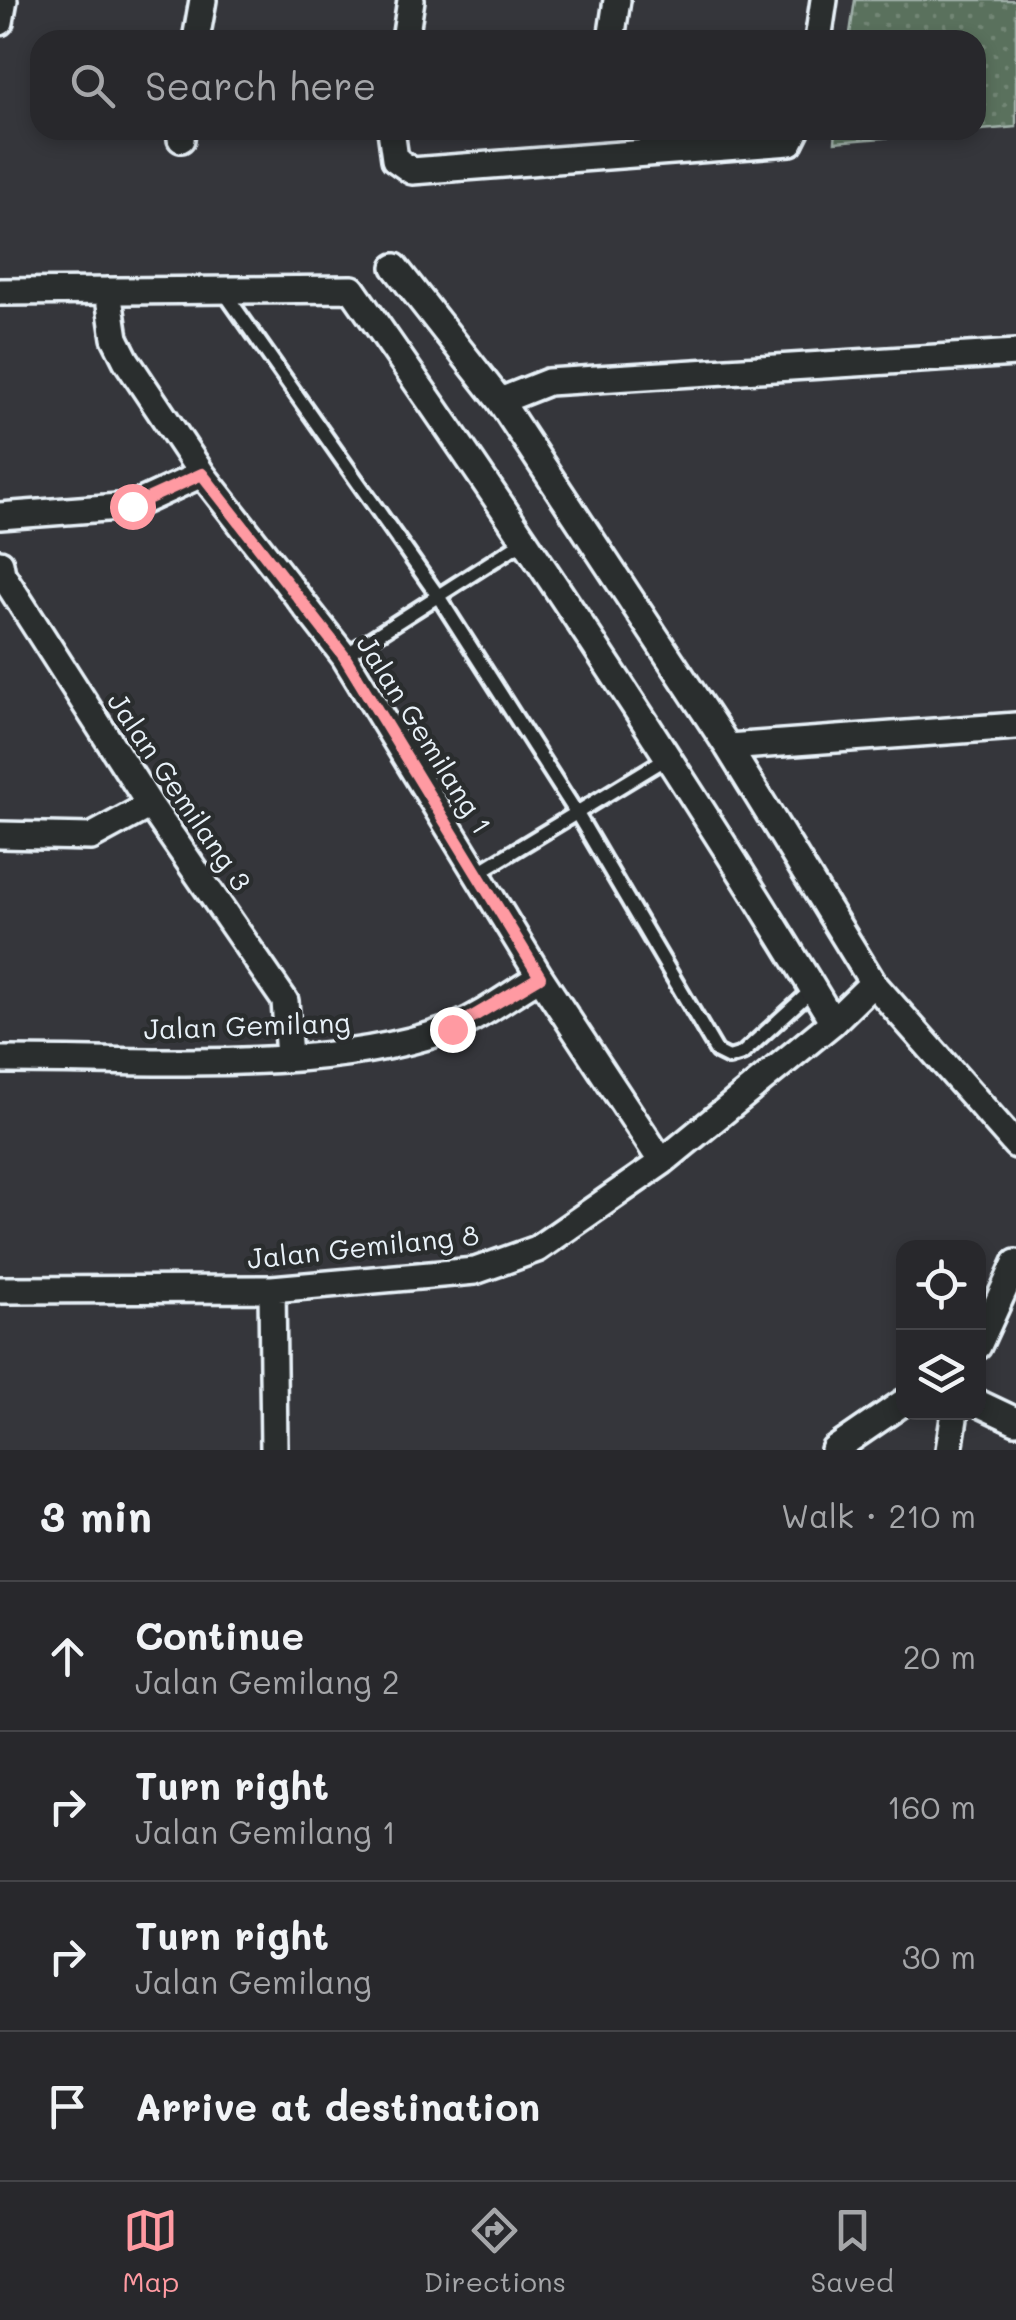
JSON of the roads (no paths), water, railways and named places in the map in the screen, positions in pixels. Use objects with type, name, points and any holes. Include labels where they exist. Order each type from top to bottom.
[{"type":"street","points":[[0,22],[4,0]]},
{"type":"street","points":[[198,30],[203,0]]},
{"type":"street","points":[[406,30],[411,0]]},
{"type":"street","points":[[612,30],[617,0]]},
{"type":"street","points":[[820,30],[824,0]]},
{"type":"street","points":[[392,140],[394,159],[412,171],[791,140]]},
{"type":"street","points":[[593,158],[596,140]]},
{"type":"street","points":[[396,267],[500,401],[728,747],[873,983],[1016,1145]]},
{"type":"street","points":[[0,292],[352,289],[526,539],[670,756],[832,1022]]},
{"type":"street","name":"Jalan Gemilang 1","points":[[108,292],[115,338],[126,360],[202,474],[344,656],[540,977],[662,1162]]},
{"type":"street","points":[[500,401],[548,382],[1016,354]]},
{"type":"street","points":[[0,516],[132,506],[202,474]]},
{"type":"street","name":"Jalan Gemilang 3","points":[[0,563],[2,574],[150,804],[285,1001],[290,1058]]},
{"type":"street","points":[[728,747],[1016,726]]},
{"type":"street","points":[[0,836],[91,836],[150,804]]},
{"type":"street","name":"Jalan Gemilang","points":[[0,1060],[290,1058],[380,1050],[452,1029],[540,977]]},
{"type":"street","name":"Jalan Gemilang 8","points":[[0,1290],[272,1289],[476,1270],[536,1250],[662,1162],[832,1022],[873,983]]},
{"type":"street","points":[[985,1330],[1016,1263]]},
{"type":"street","points":[[272,1289],[274,1450]]},
{"type":"street","points":[[834,1450],[896,1407]]},
{"type":"street","points":[[986,1407],[1016,1422]]},
{"type":"street","points":[[949,1450],[953,1420]]},
{"type":"lane","points":[[223,290],[438,596],[576,812],[717,1052],[729,1058],[742,1054],[813,989]]},
{"type":"lane","points":[[344,656],[526,539]]},
{"type":"lane","points":[[476,874],[670,756]]}]
